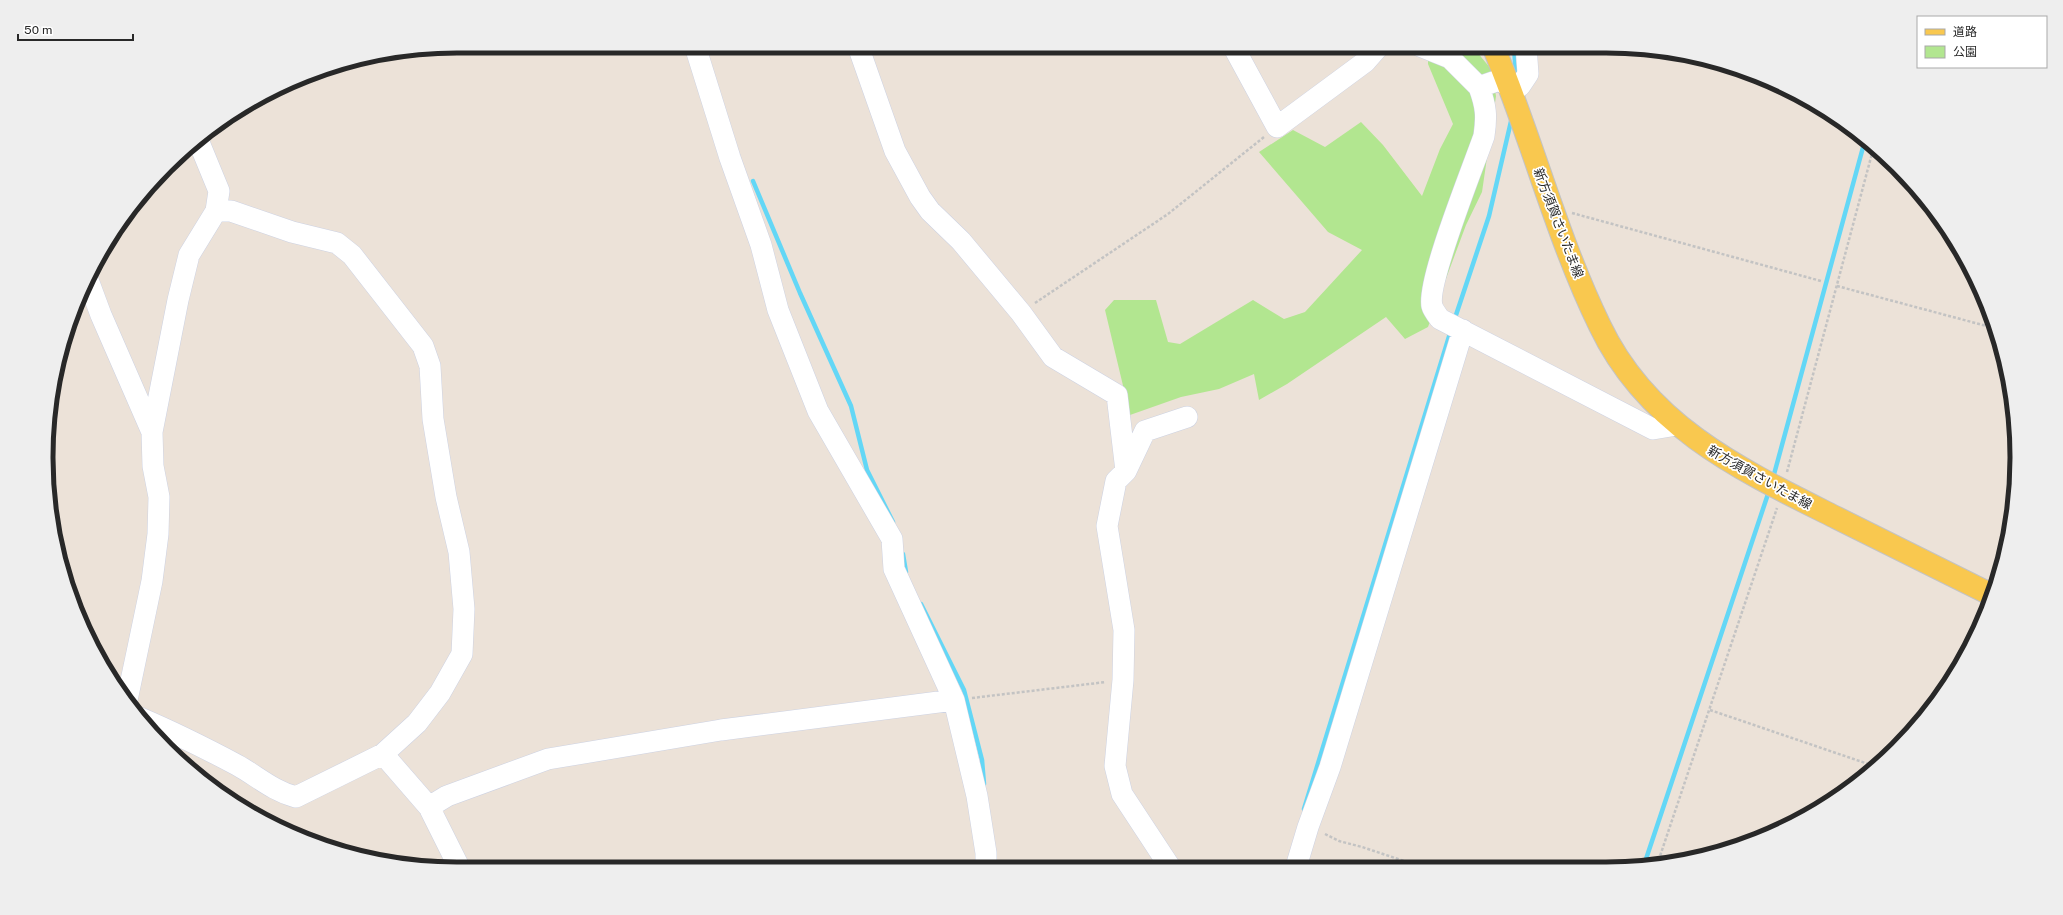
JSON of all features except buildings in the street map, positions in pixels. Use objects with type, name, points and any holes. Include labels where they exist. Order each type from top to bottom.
[{"type":"main road","name":"新方須賀さいたま線","points":[[1496,53],[1510,87],[1551,207],[1600,327],[1615,353],[1635,382],[1677,425],[1728,462],[1782,491],[1987,593]]},
{"type":"street","points":[[697,53],[730,158],[761,245],[778,310],[818,411],[892,539],[894,569],[954,700],[977,796],[986,853],[986,862]]},
{"type":"street","points":[[860,53],[895,151],[920,197],[930,211],[961,241],[1020,313],[1053,357],[1116,395],[1126,471]]},
{"type":"street","points":[[1237,53],[1277,127],[1365,62],[1373,53]]},
{"type":"street","points":[[1438,53],[1450,58],[1479,87],[1485,104],[1487,116],[1484,136],[1432,290],[1432,306],[1440,319],[1653,429],[1677,425]]},
{"type":"street","points":[[1479,87],[1499,80],[1510,87],[1520,86],[1528,74],[1526,53]]},
{"type":"street","points":[[129,692],[152,581],[158,534],[160,497],[153,466],[152,432],[178,300],[189,255],[216,211],[219,191],[200,146]]},
{"type":"street","points":[[152,723],[170,730],[238,766],[279,792],[296,797],[383,754],[417,724],[440,692],[462,654],[464,609],[459,552],[446,497],[433,419],[430,366],[423,346],[352,255],[337,243],[292,232],[231,211],[216,211]]},
{"type":"street","points":[[91,288],[101,315],[152,432]]},
{"type":"street","points":[[1297,862],[1308,827],[1330,767],[1463,330]]},
{"type":"street","points":[[1167,862],[1122,794],[1115,766],[1122,680],[1124,630],[1107,526],[1116,481],[1126,471],[1145,431],[1187,417]]},
{"type":"street","points":[[429,807],[447,796],[548,759],[721,730],[954,700]]},
{"type":"street","points":[[383,754],[429,807],[456,862]]},
{"type":"path","points":[[1020,313],[1121,247],[1168,214],[1277,127]]},
{"type":"path","points":[[1659,859],[1782,491],[1872,153]]},
{"type":"path","points":[[1551,207],[1821,281]]},
{"type":"path","points":[[1837,286],[1989,327]]},
{"type":"path","points":[[954,700],[1122,680]]},
{"type":"path","points":[[1710,710],[1869,764]]},
{"type":"path","points":[[1308,827],[1338,841],[1362,847],[1407,862]]},
{"type":"green space","points":[[1428,53],[1478,53],[1491,69],[1496,96],[1482,192],[1466,225],[1428,327],[1405,339],[1386,317],[1287,384],[1259,400],[1254,374],[1219,389],[1181,397],[1130,415],[1105,310],[1114,300],[1156,300],[1168,342],[1180,344],[1253,300],[1284,319],[1305,312],[1362,250],[1328,232],[1259,152],[1293,130],[1325,147],[1361,122],[1383,145],[1422,196],[1440,149],[1453,124],[1428,64]]},
{"type":"waterway","points":[[1514,53],[1516,78]]},
{"type":"waterway","points":[[1454,321],[1489,216],[1512,117]]},
{"type":"waterway","points":[[1773,478],[1863,146]]},
{"type":"waterway","points":[[753,181],[800,293],[851,406],[867,470],[893,522]]},
{"type":"waterway","points":[[1304,809],[1451,330]]},
{"type":"waterway","points":[[1646,860],[1769,491]]},
{"type":"waterway","points":[[903,554],[906,572]]},
{"type":"waterway","points":[[921,604],[964,690],[982,760],[984,784]]}]
